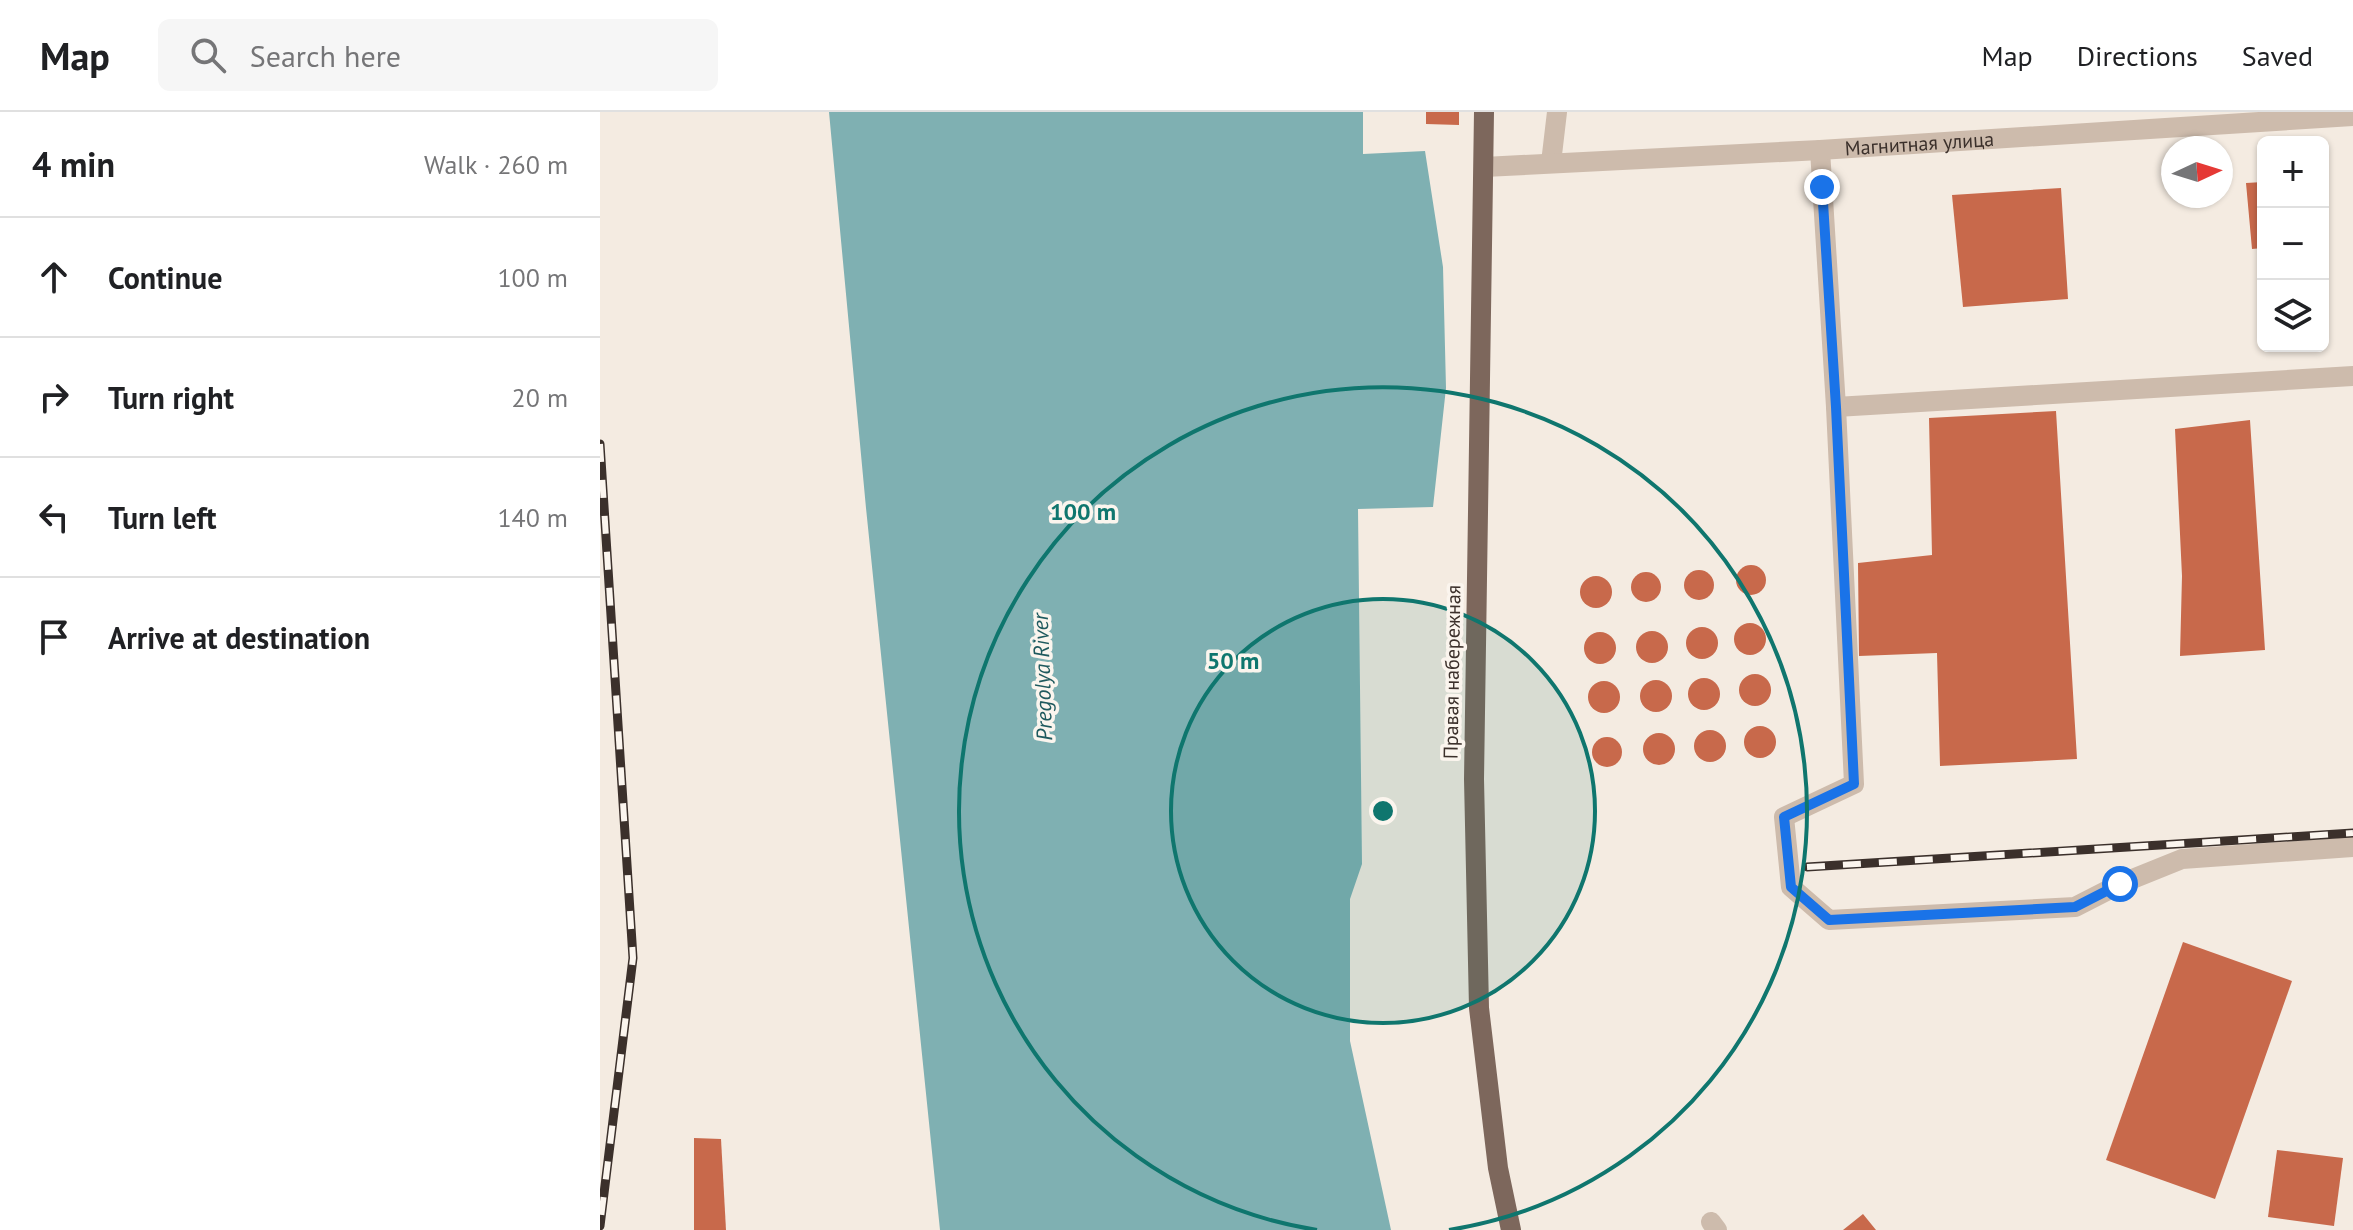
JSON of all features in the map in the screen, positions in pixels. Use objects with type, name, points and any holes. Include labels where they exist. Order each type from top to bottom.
[{"type":"main road","name":"Правая набережная","points":[[1484,112],[1474,779],[1479,1008],[1498,1168],[1511,1230]]},
{"type":"street","points":[[1551,163],[1557,112]]},
{"type":"street","name":"Магнитная улица","points":[[1484,167],[1820,150],[2353,116]]},
{"type":"street","points":[[1820,150],[1854,784],[1784,817],[1791,887],[1829,920],[2075,907],[2120,884],[2182,859],[2353,847]]},
{"type":"street","points":[[1836,407],[2353,376]]},
{"type":"water","name":"Pregolya River","points":[[829,112],[1363,112],[1363,154],[1425,151],[1443,267],[1446,388],[1433,507],[1358,509],[1362,864],[1350,899],[1350,1041],[1391,1230],[940,1230]]},
{"type":"building","points":[[1426,112],[1459,112],[1459,125],[1426,124]]},
{"type":"building","points":[[2257,182],[2257,249],[2252,249],[2246,183]]},
{"type":"building","points":[[2061,188],[2068,299],[1963,307],[1952,195]]},
{"type":"building","points":[[2056,411],[2077,759],[1940,766],[1937,653],[1859,656],[1858,563],[1932,555],[1929,418]]},
{"type":"building","points":[[2250,420],[2265,650],[2180,656],[2182,576],[2175,429]]},
{"type":"building","points":[[1751,565],[1762,569],[1766,580],[1762,591],[1751,595],[1740,591],[1736,580],[1740,569]]},
{"type":"building","points":[[1699,570],[1710,574],[1714,585],[1710,596],[1699,600],[1688,596],[1684,585],[1688,574]]},
{"type":"building","points":[[1646,572],[1657,576],[1661,587],[1657,598],[1646,602],[1635,598],[1631,587],[1635,576]]},
{"type":"building","points":[[1596,576],[1607,581],[1612,592],[1607,603],[1596,608],[1585,603],[1580,592],[1585,581]]},
{"type":"building","points":[[1750,623],[1761,628],[1766,639],[1761,650],[1750,655],[1739,650],[1734,639],[1739,628]]},
{"type":"building","points":[[1702,627],[1713,632],[1718,643],[1713,654],[1702,659],[1691,654],[1686,643],[1691,632]]},
{"type":"building","points":[[1652,631],[1663,636],[1668,647],[1663,658],[1652,663],[1641,658],[1636,647],[1641,636]]},
{"type":"building","points":[[1600,632],[1611,637],[1616,648],[1611,659],[1600,664],[1589,659],[1584,648],[1589,637]]},
{"type":"building","points":[[1755,674],[1766,679],[1771,690],[1766,701],[1755,706],[1744,701],[1739,690],[1744,679]]},
{"type":"building","points":[[1704,678],[1715,683],[1720,694],[1715,705],[1704,710],[1693,705],[1688,694],[1693,683]]},
{"type":"building","points":[[1656,680],[1667,685],[1672,696],[1667,707],[1656,712],[1645,707],[1640,696],[1645,685]]},
{"type":"building","points":[[1604,681],[1615,686],[1620,697],[1615,708],[1604,713],[1593,708],[1588,697],[1593,686]]},
{"type":"building","points":[[1760,726],[1771,731],[1776,742],[1771,753],[1760,758],[1749,753],[1744,742],[1749,731]]},
{"type":"building","points":[[1710,730],[1721,735],[1726,746],[1721,757],[1710,762],[1699,757],[1694,746],[1699,735]]},
{"type":"building","points":[[1659,733],[1670,738],[1675,749],[1670,760],[1659,765],[1648,760],[1643,749],[1648,738]]},
{"type":"building","points":[[1607,737],[1618,741],[1622,752],[1618,763],[1607,767],[1596,763],[1592,752],[1596,741]]},
{"type":"building","points":[[2183,942],[2292,981],[2215,1199],[2106,1160]]},
{"type":"building","points":[[694,1138],[721,1139],[726,1230],[694,1230]]},
{"type":"building","points":[[2277,1150],[2343,1158],[2334,1226],[2268,1217]]},
{"type":"building","points":[[1863,1214],[1876,1230],[1843,1230]]},
{"type":"railway","points":[[600,444],[633,958],[600,1226]]},
{"type":"railway","points":[[1807,867],[2353,833]]},
{"type":"route","points":[[1822,187],[1854,784],[1784,817],[1791,887],[1829,920],[2075,907],[2120,884]]}]
